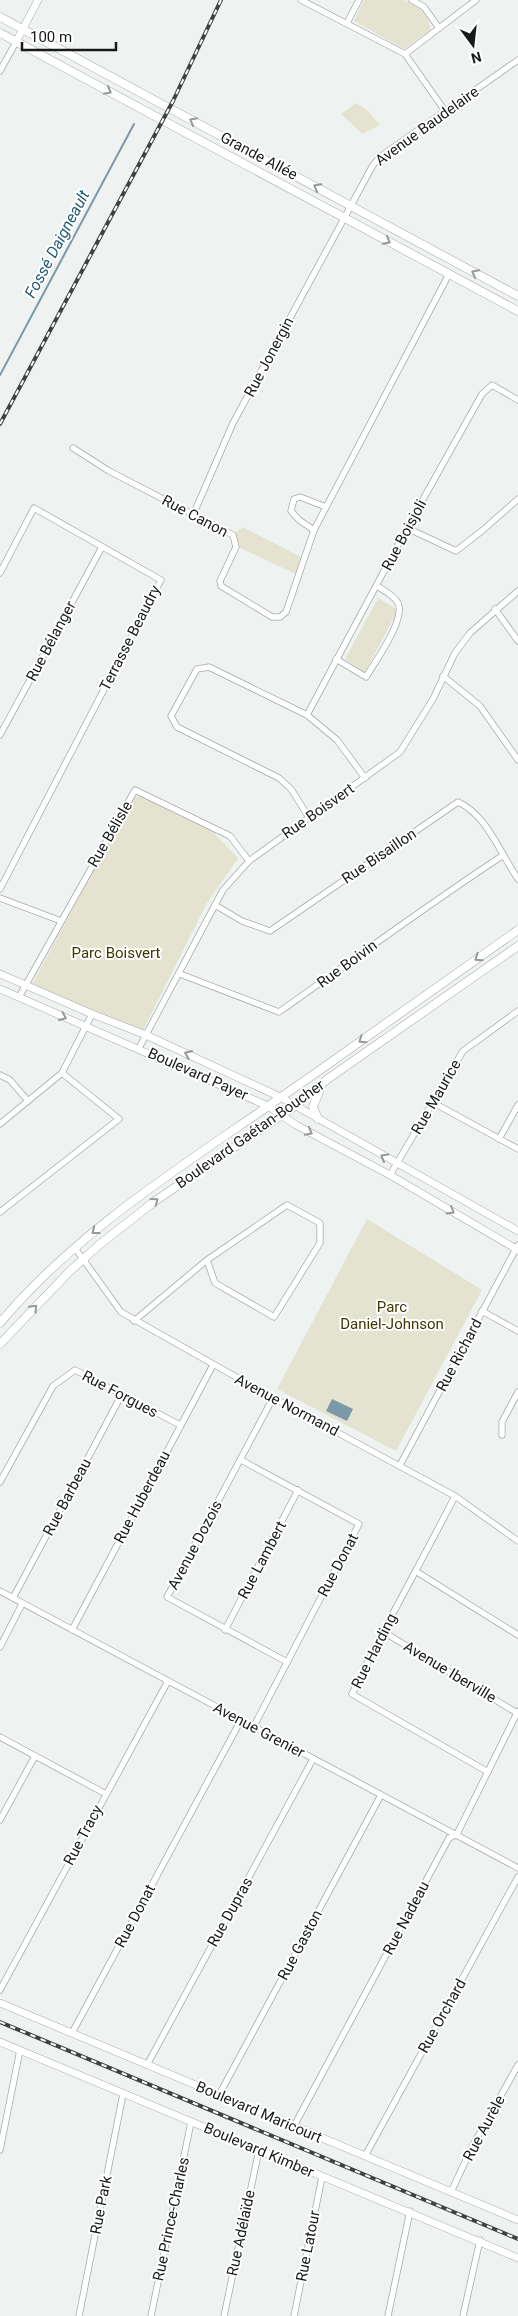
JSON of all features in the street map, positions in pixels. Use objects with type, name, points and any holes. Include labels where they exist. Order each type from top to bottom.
[{"type":"main road","name":"Grande Allée","points":[[0,17],[518,296]]},
{"type":"main road","name":"Grande Allée","points":[[0,33],[518,311]]},
{"type":"main road","name":"Boulevard Gaétan-Boucher","points":[[0,1323],[28,1290],[75,1248],[180,1166],[518,930]]},
{"type":"main road","name":"Boulevard Gaétan-Boucher","points":[[0,1344],[99,1245],[155,1201],[295,1106],[406,1024],[518,946]]},
{"type":"main road","points":[[399,1014],[406,1024]]},
{"type":"main road","points":[[318,1120],[313,1107],[321,1085]]},
{"type":"street","points":[[0,71],[38,0]]},
{"type":"street","points":[[301,0],[405,54],[445,111]]},
{"type":"street","points":[[347,23],[359,0]]},
{"type":"street","points":[[412,0],[424,7],[439,28]]},
{"type":"street","points":[[405,54],[476,0]]},
{"type":"street","name":"Avenue Baudelaire","points":[[351,205],[378,159],[518,60]]},
{"type":"street","name":"Rue Jonergin","points":[[194,513],[233,423],[351,205]]},
{"type":"street","name":"Rue Canon","points":[[73,448],[108,471],[194,513],[233,535],[236,547],[220,581],[221,586],[272,617],[280,617],[286,612],[314,530],[449,274]]},
{"type":"street","name":"Rue Boisjoli","points":[[307,715],[407,528],[482,394],[492,385],[518,400]]},
{"type":"street","points":[[314,530],[299,520],[291,511],[294,499],[300,497],[326,507]]},
{"type":"street","points":[[407,528],[456,551],[484,530],[518,499]]},
{"type":"street","name":"Terrasse Beaudry","points":[[0,573],[34,508],[161,580],[0,889]]},
{"type":"street","name":"Rue Bélanger","points":[[0,735],[102,547]]},
{"type":"street","points":[[336,659],[366,677],[393,630],[400,611],[398,601],[377,586]]},
{"type":"street","name":"Rue Boisvert","points":[[139,1048],[223,890],[249,860],[400,752],[432,699],[455,653],[470,632],[518,591]]},
{"type":"street","points":[[495,609],[518,641]]},
{"type":"street","points":[[308,816],[291,789],[279,778],[177,727],[171,716],[198,669],[209,667],[307,715],[337,740],[365,778]]},
{"type":"street","points":[[443,676],[480,706],[518,760]]},
{"type":"street","name":"Rue Bélisle","points":[[19,997],[135,790],[230,836],[249,860]]},
{"type":"street","name":"Rue Bisaillon","points":[[215,905],[242,921],[270,931],[458,802],[470,808],[483,824],[518,878]]},
{"type":"street","name":"Rue Boivin","points":[[180,974],[279,1012],[348,965],[426,906],[502,856]]},
{"type":"street","points":[[0,898],[61,921]]},
{"type":"street","name":"Boulevard Payer","points":[[0,974],[146,1035],[280,1097],[518,1232]]},
{"type":"street","name":"Boulevard Payer","points":[[0,989],[139,1048],[268,1106],[517,1248]]},
{"type":"street","name":"Rue Maurice","points":[[390,1175],[398,1165],[432,1102],[463,1051],[518,1011]]},
{"type":"street","points":[[0,1124],[62,1073],[92,1014]]},
{"type":"street","points":[[207,1078],[212,1065]]},
{"type":"street","points":[[0,1212],[119,1119],[62,1073]]},
{"type":"street","points":[[0,1075],[10,1080],[28,1101]]},
{"type":"street","points":[[432,1102],[518,1149]]},
{"type":"street","points":[[498,1139],[518,1105]]},
{"type":"street","points":[[134,1321],[207,1260],[286,1205],[320,1223],[320,1243],[274,1317],[215,1283],[207,1260]]},
{"type":"street","name":"Avenue Normand","points":[[75,1248],[121,1312],[134,1321],[455,1496],[518,1541]]},
{"type":"street","name":"Rue Richard","points":[[400,1465],[517,1248]]},
{"type":"street","points":[[482,1311],[518,1331]]},
{"type":"street","name":"Rue Huberdeau","points":[[72,1630],[213,1365]]},
{"type":"street","name":"Rue Forgues","points":[[0,1482],[53,1386],[75,1370],[180,1425]]},
{"type":"street","points":[[502,1435],[502,1422],[518,1392]]},
{"type":"street","name":"Rue Barbeau","points":[[13,1598],[122,1396]]},
{"type":"street","name":"Avenue Dozois","points":[[273,1398],[167,1597],[287,1662]]},
{"type":"street","name":"Rue Donat","points":[[241,1460],[359,1524],[254,1726]]},
{"type":"street","name":"Rue Lambert","points":[[225,1630],[298,1490]]},
{"type":"street","name":"Rue Harding","points":[[455,1496],[417,1572],[382,1631],[352,1694],[488,1772]]},
{"type":"street","points":[[417,1572],[518,1635]]},
{"type":"street","name":"Avenue Grenier","points":[[0,1591],[518,1868]]},
{"type":"street","points":[[0,1646],[22,1604]]},
{"type":"street","name":"Avenue Iberville","points":[[382,1631],[518,1712]]},
{"type":"street","name":"Rue Tracy","points":[[0,1990],[168,1681]]},
{"type":"street","name":"Rue Nadeau","points":[[294,2126],[449,1838],[457,1834],[518,1712]]},
{"type":"street","name":"Rue Donat","points":[[72,2033],[241,1720]]},
{"type":"street","points":[[0,1738],[106,1794]]},
{"type":"street","points":[[0,1820],[35,1756]]},
{"type":"street","name":"Rue Dupras","points":[[147,2064],[313,1759]]},
{"type":"street","name":"Rue Gaston","points":[[219,2095],[381,1795]]},
{"type":"street","name":"Rue Orchard","points":[[365,2156],[518,1877]]},
{"type":"street","name":"Boulevard Maricourt","points":[[0,2003],[518,2219]]},
{"type":"street","name":"Boulevard Kimber","points":[[0,2042],[322,2177],[480,2240],[518,2258]]},
{"type":"street","points":[[0,2150],[20,2050]]},
{"type":"street","name":"Rue Aurèle","points":[[451,2192],[472,2147],[518,2065]]},
{"type":"street","name":"Rue Park","points":[[78,2316],[123,2094]]},
{"type":"street","name":"Rue Prince-Charles","points":[[151,2316],[192,2122]]},
{"type":"street","name":"Rue Adélaïde","points":[[224,2316],[259,2150]]},
{"type":"street","name":"Rue Latour","points":[[294,2316],[322,2177]]},
{"type":"street","points":[[388,2316],[410,2212]]},
{"type":"street","points":[[463,2316],[480,2240]]},
{"type":"green space","points":[[364,0],[404,0],[409,2],[426,15],[430,30],[404,49],[354,21]]},
{"type":"green space","points":[[356,103],[367,110],[380,125],[362,134],[341,114]]},
{"type":"green space","points":[[243,527],[303,558],[298,575],[240,548],[234,533]]},
{"type":"green space","points":[[378,598],[398,610],[365,672],[345,659]]},
{"type":"green space","name":"Parc Boisvert","points":[[142,794],[211,830],[238,858],[207,903],[142,1032],[32,984],[133,798]]},
{"type":"green space","name":"Parc Daniel-Johnson","points":[[367,1219],[482,1290],[396,1451],[277,1389]]},
{"type":"water","points":[[332,1399],[353,1409],[347,1421],[326,1411]]},
{"type":"waterway","name":"Fossé Daigneault","points":[[0,375],[134,124]]},
{"type":"railway","points":[[0,424],[173,101],[221,0]]},
{"type":"railway","points":[[0,2022],[518,2239]]}]
